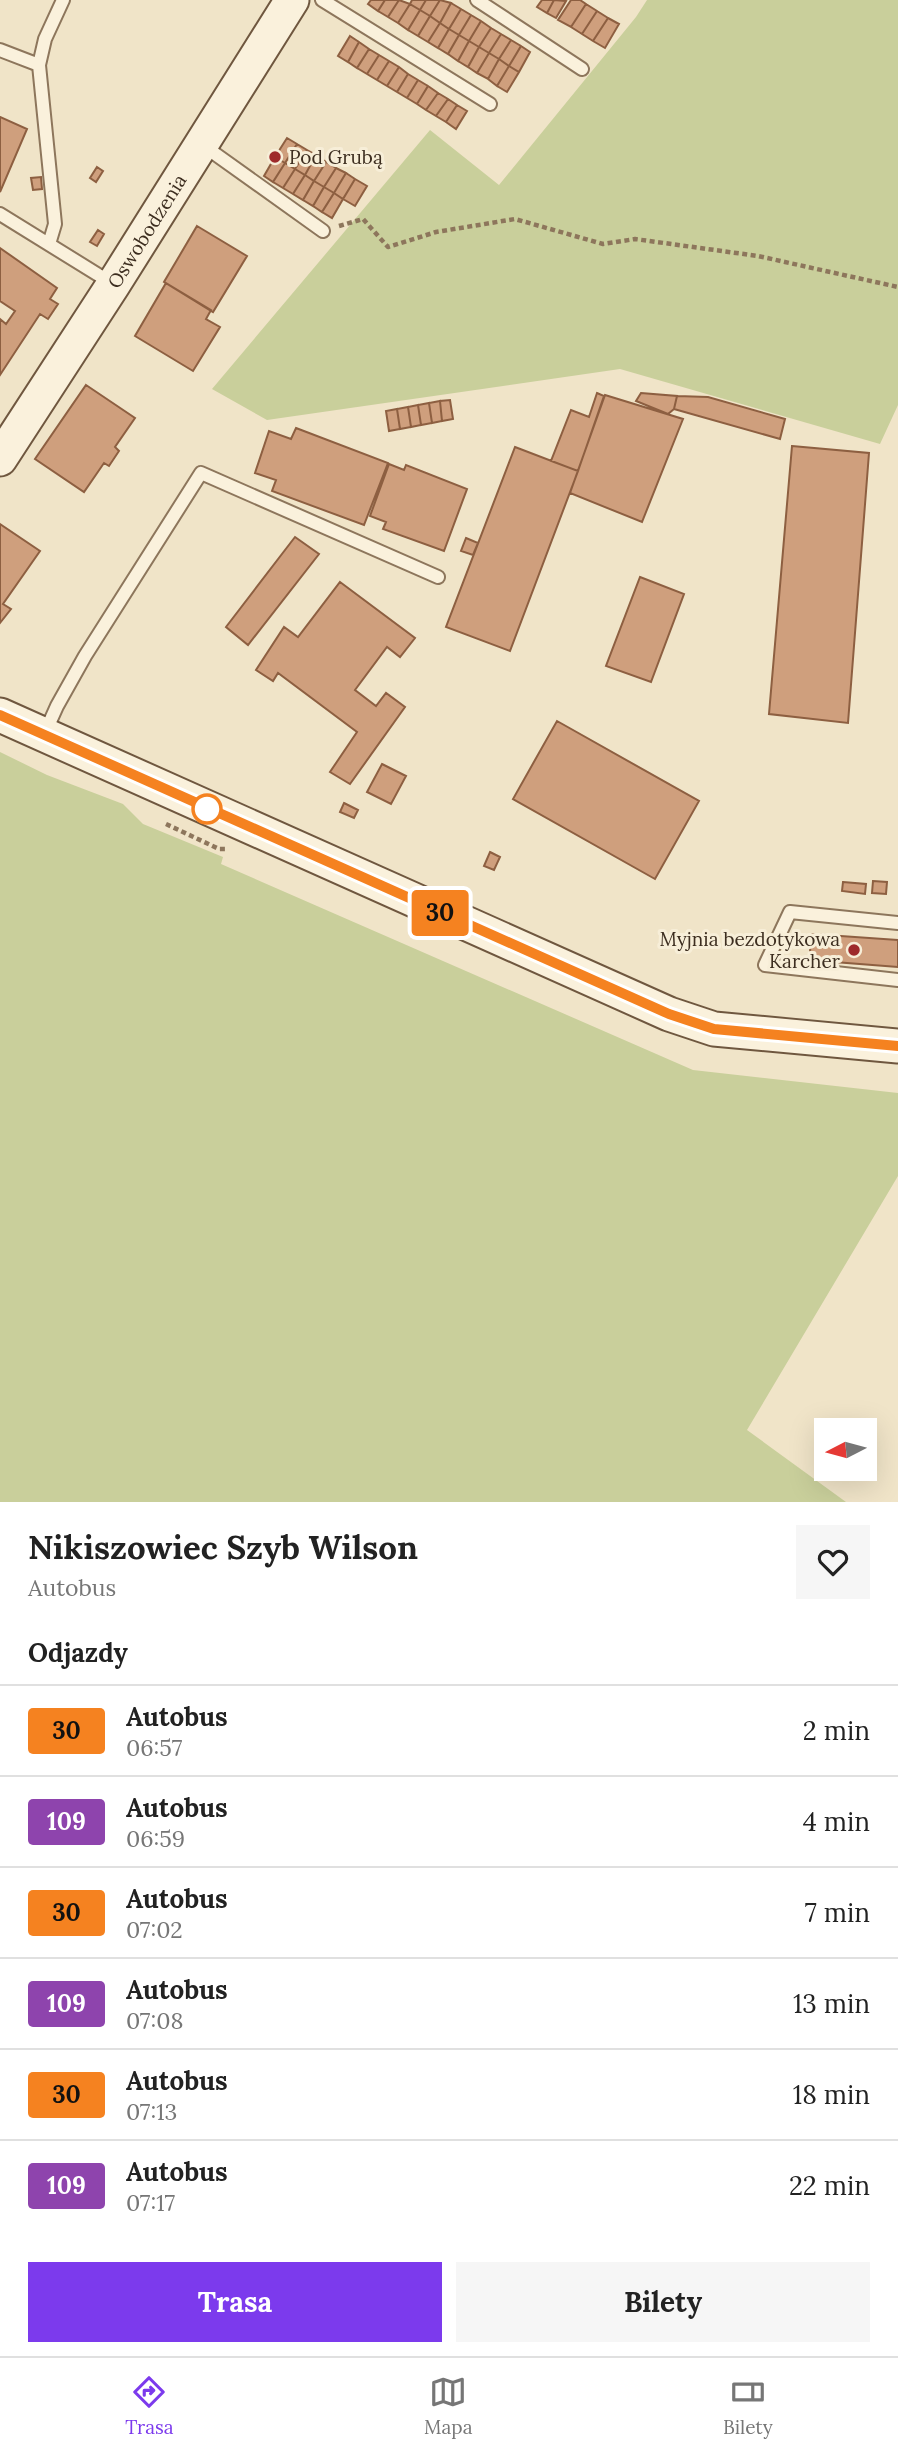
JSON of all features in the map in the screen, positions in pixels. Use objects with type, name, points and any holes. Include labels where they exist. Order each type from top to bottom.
[{"type":"street","name":"Oswobodzenia","points":[[0,459],[292,0]]},
{"type":"street","points":[[0,715],[669,1014],[714,1029],[898,1046]]},
{"type":"lane","points":[[49,244],[55,224],[39,65],[46,39],[63,0]]},
{"type":"lane","points":[[322,0],[490,104]]},
{"type":"lane","points":[[477,0],[582,69]]},
{"type":"lane","points":[[0,50],[39,65]]},
{"type":"lane","points":[[201,144],[323,231]]},
{"type":"lane","points":[[0,214],[113,285]]},
{"type":"lane","points":[[44,735],[85,656],[201,474],[438,577]]},
{"type":"lane","points":[[898,923],[790,912],[765,965],[898,980]]},
{"type":"path","points":[[323,231],[363,219],[388,247],[436,232],[515,219],[603,244],[635,239],[758,256],[898,287]]},
{"type":"green space","points":[[647,0],[898,0],[898,405],[880,444],[620,369],[267,420],[212,389],[430,130],[499,185]]},
{"type":"green space","points":[[0,752],[47,775],[123,804],[143,824],[223,857],[221,864],[693,1070],[898,1093],[898,1176],[747,1430],[846,1502],[0,1502]]},
{"type":"building","points":[[371,0],[385,0],[378,11],[368,4]]},
{"type":"building","points":[[385,0],[399,0],[388,17],[378,11]]},
{"type":"building","points":[[399,0],[410,4],[398,23],[388,17]]},
{"type":"building","points":[[412,0],[426,0],[420,10],[410,4]]},
{"type":"building","points":[[426,0],[440,0],[430,16],[420,10]]},
{"type":"building","points":[[440,0],[451,3],[440,23],[430,16]]},
{"type":"building","points":[[542,0],[554,0],[547,13],[537,7]]},
{"type":"building","points":[[554,0],[566,1],[556,18],[547,13]]},
{"type":"building","points":[[571,0],[580,0],[586,4],[571,27],[558,20]]},
{"type":"building","points":[[451,3],[461,9],[449,29],[440,23]]},
{"type":"building","points":[[410,4],[420,10],[408,30],[398,23]]},
{"type":"building","points":[[586,4],[597,11],[582,34],[571,27]]},
{"type":"building","points":[[461,9],[471,15],[459,35],[449,29]]},
{"type":"building","points":[[420,10],[430,16],[418,36],[408,30]]},
{"type":"building","points":[[597,11],[608,18],[593,41],[582,34]]},
{"type":"building","points":[[471,15],[481,21],[469,41],[459,35]]},
{"type":"building","points":[[430,16],[440,23],[428,42],[418,36]]},
{"type":"building","points":[[608,18],[619,24],[605,48],[593,41]]},
{"type":"building","points":[[481,21],[491,28],[479,47],[469,41]]},
{"type":"building","points":[[440,23],[449,29],[438,48],[428,42]]},
{"type":"building","points":[[491,28],[501,34],[489,53],[479,47]]},
{"type":"building","points":[[449,29],[459,35],[448,54],[438,48]]},
{"type":"building","points":[[501,34],[511,40],[499,59],[489,53]]},
{"type":"building","points":[[459,35],[469,41],[458,61],[448,54]]},
{"type":"building","points":[[350,36],[359,42],[348,62],[338,56]]},
{"type":"building","points":[[511,40],[521,46],[509,66],[499,59]]},
{"type":"building","points":[[469,41],[479,47],[468,67],[458,61]]},
{"type":"building","points":[[359,42],[369,49],[357,68],[348,62]]},
{"type":"building","points":[[521,46],[530,52],[519,72],[509,66]]},
{"type":"building","points":[[479,47],[489,53],[477,73],[468,67]]},
{"type":"building","points":[[369,49],[379,55],[367,74],[357,68]]},
{"type":"building","points":[[489,53],[499,59],[488,79],[477,73]]},
{"type":"building","points":[[379,55],[389,61],[377,80],[367,74]]},
{"type":"building","points":[[499,59],[509,66],[497,86],[488,79]]},
{"type":"building","points":[[389,61],[399,67],[387,86],[377,80]]},
{"type":"building","points":[[509,66],[519,72],[507,92],[497,86]]},
{"type":"building","points":[[399,67],[408,74],[397,92],[387,86]]},
{"type":"building","points":[[408,74],[418,80],[407,98],[397,92]]},
{"type":"building","points":[[418,80],[428,86],[417,104],[407,98]]},
{"type":"building","points":[[428,86],[438,93],[426,110],[417,104]]},
{"type":"building","points":[[438,93],[448,99],[436,116],[426,110]]},
{"type":"building","points":[[448,99],[457,105],[446,122],[436,116]]},
{"type":"building","points":[[457,105],[467,111],[456,129],[446,122]]},
{"type":"building","points":[[0,117],[27,129],[0,192]]},
{"type":"building","points":[[287,138],[297,144],[285,163],[275,157]]},
{"type":"building","points":[[297,144],[307,150],[295,169],[285,163]]},
{"type":"building","points":[[307,150],[316,155],[305,175],[295,169]]},
{"type":"building","points":[[316,155],[326,162],[314,181],[305,175]]},
{"type":"building","points":[[275,157],[285,163],[273,182],[264,176]]},
{"type":"building","points":[[326,162],[336,168],[324,187],[314,181]]},
{"type":"building","points":[[285,163],[295,169],[283,188],[273,182]]},
{"type":"building","points":[[97,167],[103,171],[96,182],[90,178]]},
{"type":"building","points":[[336,168],[346,173],[334,193],[324,187]]},
{"type":"building","points":[[295,169],[305,175],[293,194],[283,188]]},
{"type":"building","points":[[346,173],[355,179],[343,199],[334,193]]},
{"type":"building","points":[[305,175],[314,181],[303,200],[293,194]]},
{"type":"building","points":[[41,177],[42,189],[33,190],[31,178]]},
{"type":"building","points":[[355,179],[367,186],[355,206],[343,199]]},
{"type":"building","points":[[314,181],[324,187],[313,206],[303,200]]},
{"type":"building","points":[[324,187],[334,193],[322,212],[313,206]]},
{"type":"building","points":[[334,193],[343,199],[332,218],[322,212]]},
{"type":"building","points":[[197,226],[247,256],[213,312],[164,282]]},
{"type":"building","points":[[98,230],[104,234],[97,246],[90,242]]},
{"type":"building","points":[[0,248],[57,288],[50,299],[58,304],[48,319],[40,314],[0,375],[0,319],[6,324],[15,311],[0,301]]},
{"type":"building","points":[[166,283],[211,310],[206,319],[220,327],[193,371],[135,336]]},
{"type":"building","points":[[86,385],[135,418],[115,447],[119,451],[109,466],[104,463],[84,492],[35,459]]},
{"type":"building","points":[[597,393],[604,396],[578,471],[551,461],[571,410],[589,417]]},
{"type":"building","points":[[641,393],[677,396],[674,409],[668,414],[636,401]]},
{"type":"building","points":[[605,395],[683,419],[642,522],[570,493]]},
{"type":"building","points":[[677,396],[708,397],[785,419],[780,439],[674,409]]},
{"type":"building","points":[[450,400],[453,419],[442,421],[440,401]]},
{"type":"building","points":[[440,401],[442,421],[432,423],[429,403]]},
{"type":"building","points":[[429,403],[432,423],[421,425],[418,405]]},
{"type":"building","points":[[418,405],[421,425],[411,427],[408,407]]},
{"type":"building","points":[[408,407],[411,427],[400,429],[397,409]]},
{"type":"building","points":[[397,409],[400,429],[389,431],[386,411]]},
{"type":"building","points":[[296,428],[388,463],[364,525],[272,491],[276,480],[255,473],[269,431],[291,439]]},
{"type":"building","points":[[792,446],[869,453],[848,723],[769,714]]},
{"type":"building","points":[[515,447],[578,471],[510,651],[446,627]]},
{"type":"building","points":[[389,464],[404,470],[406,465],[467,489],[444,551],[383,529],[386,522],[370,516]]},
{"type":"building","points":[[0,524],[40,551],[3,604],[11,609],[0,623]]},
{"type":"building","points":[[295,537],[319,554],[248,645],[226,627]]},
{"type":"building","points":[[466,538],[478,543],[473,555],[461,551]]},
{"type":"building","points":[[640,577],[684,594],[651,682],[606,666]]},
{"type":"building","points":[[340,582],[415,638],[400,657],[387,647],[355,690],[376,706],[386,693],[405,707],[350,784],[330,772],[357,732],[278,673],[273,681],[256,670],[284,627],[298,637]]},
{"type":"building","points":[[557,721],[699,801],[655,879],[513,799]]},
{"type":"building","points":[[382,764],[406,776],[391,804],[367,792]]},
{"type":"building","points":[[344,803],[358,810],[354,818],[340,812]]},
{"type":"building","points":[[490,852],[500,857],[494,870],[484,866]]},
{"type":"building","points":[[873,881],[887,882],[886,894],[872,893]]},
{"type":"building","points":[[843,882],[866,884],[865,894],[842,891]]},
{"type":"building","name":"Myjnia bezdotykowa Karcher","points":[[812,934],[898,940],[898,967],[809,960]]},
{"type":"bus line","name":"30","points":[[0,715],[669,1014],[714,1029],[898,1046]]},
{"type":"place","name":"Pod Grubą","points":[[275,157]]},
{"type":"place","name":"Myjnia bezdotykowa Karcher","points":[[854,950]]}]
